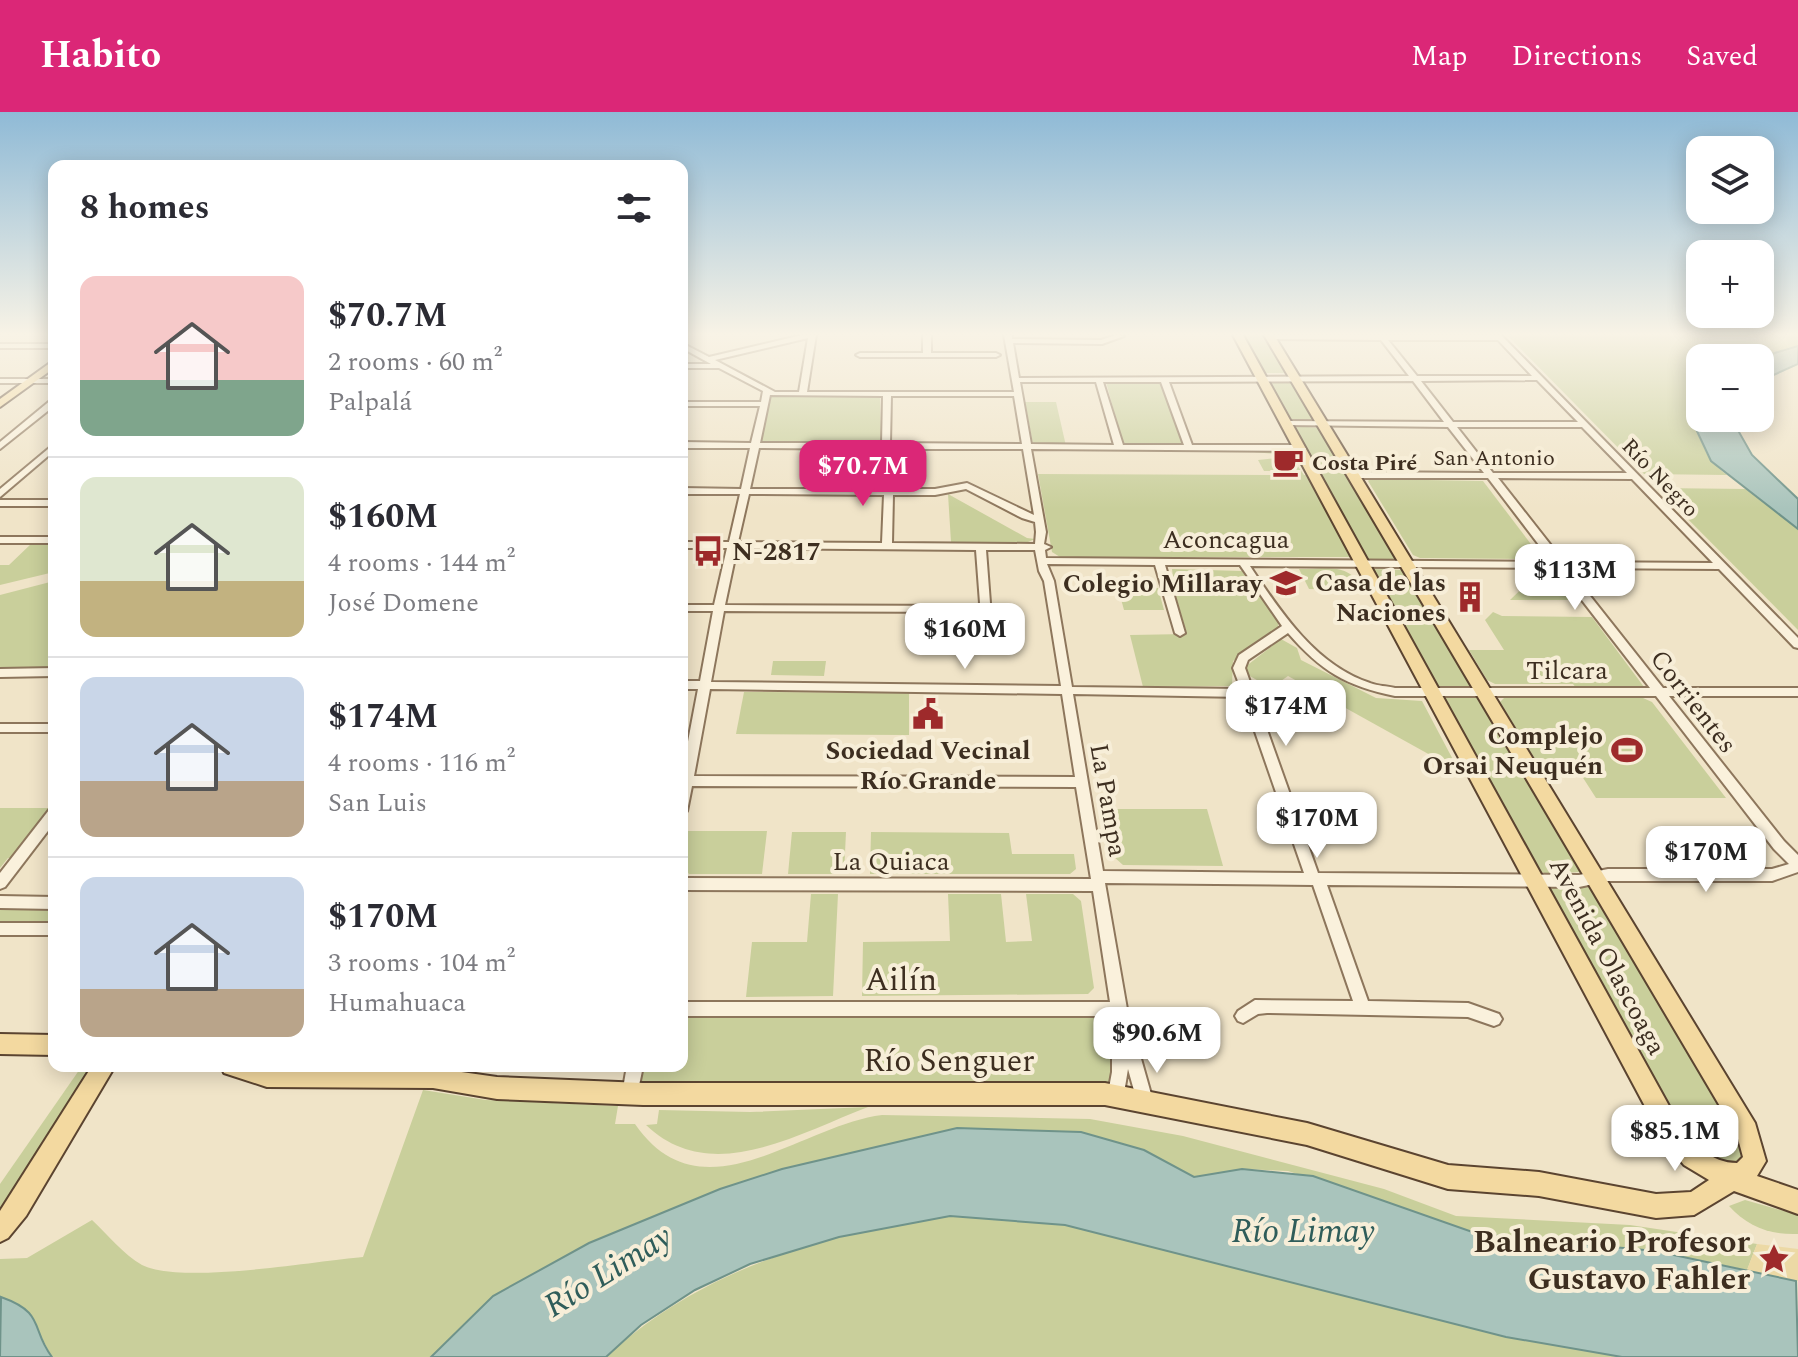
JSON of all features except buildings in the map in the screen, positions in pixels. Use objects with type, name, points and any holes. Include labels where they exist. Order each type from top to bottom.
[{"type":"main road","name":"Avenida Olascoaga","points":[[1270,393],[1671,1132],[1694,1159],[1730,1175],[1755,1161],[1751,1139],[1304,393]]},
{"type":"main road","points":[[0,1044],[48,1045]]},
{"type":"main road","points":[[0,1230],[18,1208],[100,1072]]},
{"type":"main road","name":"Río Senguer","points":[[251,1072],[267,1077],[433,1078],[497,1088],[630,1094],[1105,1094],[1307,1134],[1448,1177],[1539,1184],[1640,1204],[1672,1207],[1694,1203],[1730,1175]]},
{"type":"main road","points":[[1730,1175],[1798,1202]]},
{"type":"street","points":[[767,393],[719,608],[688,781],[1082,782]]},
{"type":"street","points":[[792,393],[1018,394]]},
{"type":"street","points":[[1103,393],[1119,447]]},
{"type":"street","points":[[1169,393],[1189,448]]},
{"type":"street","name":"Corrientes","points":[[1426,393],[1779,845],[1798,865]]},
{"type":"street","name":"Río Negro","points":[[1554,393],[1798,644]]},
{"type":"street","points":[[887,394],[887,546]]},
{"type":"street","name":"La Pampa","points":[[1018,394],[1119,1009],[1143,1094],[1143,1101],[1130,1101]]},
{"type":"street","points":[[688,404],[764,404]]},
{"type":"street","points":[[0,446],[48,408]]},
{"type":"street","points":[[1286,423],[1585,425]]},
{"type":"street","points":[[688,445],[1300,448]]},
{"type":"street","points":[[0,494],[48,452]]},
{"type":"street","name":"San Antonio","points":[[1353,475],[1635,476]]},
{"type":"street","points":[[688,491],[938,492],[967,486],[1022,515],[1039,520]]},
{"type":"street","points":[[0,503],[48,501]]},
{"type":"street","points":[[0,540],[48,540]]},
{"type":"street","name":"Aconcagua","points":[[688,545],[1001,547],[1088,561],[1242,561],[1407,566],[1723,566]]},
{"type":"street","points":[[688,608],[983,608],[981,547]]},
{"type":"street","points":[[1159,561],[1180,633]]},
{"type":"street","name":"Tilcara","points":[[1242,561],[1289,627],[1319,659],[1363,685],[1383,691],[1798,692]]},
{"type":"street","points":[[1289,627],[1240,661],[1239,668],[1363,1008]]},
{"type":"street","points":[[0,673],[48,672]]},
{"type":"street","points":[[688,685],[1247,693]]},
{"type":"street","points":[[0,728],[48,728]]},
{"type":"street","points":[[0,883],[48,822]]},
{"type":"street","name":"La Quiaca","points":[[688,884],[1315,879],[1579,881],[1594,877],[1772,875],[1798,865]]},
{"type":"street","points":[[0,902],[48,903]]},
{"type":"street","points":[[0,929],[48,929]]},
{"type":"street","points":[[1243,1016],[1261,1006],[1468,1010],[1494,1019]]},
{"type":"street","name":"Ailín","points":[[688,1009],[1119,1009]]},
{"type":"street","points":[[630,1094],[634,1072]]},
{"type":"green space","points":[[1109,393],[1165,393],[1185,445],[1123,445]]},
{"type":"green space","points":[[1274,393],[1299,393],[1315,421],[1288,419]]},
{"type":"green space","points":[[1564,393],[1686,393],[1686,432],[1699,432],[1705,450],[1727,475],[1644,474]]},
{"type":"green space","points":[[770,397],[880,397],[881,441],[761,442]]},
{"type":"green space","points":[[1025,402],[1056,402],[1066,446],[1033,444]]},
{"type":"green space","points":[[1293,428],[1320,428],[1399,561],[1365,559]]},
{"type":"green space","points":[[1254,452],[1288,452],[1304,475],[1310,475],[1353,557],[1060,557],[1052,552],[1038,474],[1294,475],[1293,471],[1264,471],[1258,460],[1278,458],[1286,466],[1294,464],[1287,455]]},
{"type":"green space","points":[[1368,481],[1483,481],[1540,556],[1537,559],[1420,558],[1413,555]]},
{"type":"green space","points":[[1657,488],[1747,489],[1798,529],[1798,630]]},
{"type":"green space","points":[[948,494],[1027,538],[1035,539],[1028,542],[951,542]]},
{"type":"green space","points":[[31,544],[48,544],[48,573],[0,585],[0,565],[9,565]]},
{"type":"green space","points":[[1172,569],[1242,571],[1255,594],[1259,594],[1278,622],[1278,628],[1233,661],[1232,686],[1143,687],[1130,635],[1187,634],[1175,594]]},
{"type":"green space","points":[[1299,569],[1344,571],[1352,575],[1364,590],[1309,589]]},
{"type":"green space","points":[[1372,569],[1404,570],[1471,688],[1436,686]]},
{"type":"green space","points":[[1537,574],[1557,578],[1574,600],[1510,600]]},
{"type":"green space","points":[[48,583],[48,670],[0,670],[0,595]]},
{"type":"green space","points":[[1118,588],[1158,588],[1164,610],[1124,610]]},
{"type":"green space","points":[[1493,612],[1502,616],[1592,617],[1644,687],[1495,684],[1487,680],[1469,650],[1504,650],[1485,620]]},
{"type":"green space","points":[[1281,639],[1297,648],[1301,660],[1376,698],[1422,701],[1459,771],[1288,676],[1271,688],[1248,675],[1245,667]]},
{"type":"green space","points":[[773,661],[826,661],[824,676],[771,675]]},
{"type":"green space","points":[[744,692],[909,693],[909,735],[736,734]]},
{"type":"green space","points":[[1472,696],[1481,700],[1581,868],[1579,872],[1547,874],[1537,870],[1441,698]]},
{"type":"green space","name":"Complejo Orsai Neuquén","points":[[1504,698],[1643,698],[1652,702],[1726,798],[1596,798],[1578,770],[1541,769],[1500,702]]},
{"type":"green space","points":[[0,808],[48,808],[48,815],[15,858],[8,858],[0,868]]},
{"type":"green space","points":[[1105,809],[1207,809],[1223,866],[1123,865],[1113,856]]},
{"type":"green space","points":[[688,831],[767,831],[762,874],[689,874]]},
{"type":"green space","points":[[792,832],[846,832],[844,874],[788,874]]},
{"type":"green space","points":[[871,832],[1009,833],[1012,854],[1074,854],[1076,869],[1070,874],[870,874]]},
{"type":"green space","points":[[1551,886],[1591,887],[1741,1132],[1745,1155],[1739,1160],[1719,1162],[1690,1148],[1549,889]]},
{"type":"green space","points":[[811,894],[838,894],[833,996],[746,997],[752,942],[807,942]]},
{"type":"green space","points":[[948,894],[1001,894],[1006,942],[1032,941],[1026,894],[1073,894],[1081,901],[1094,988],[1088,994],[862,996],[863,942],[950,941]]},
{"type":"green space","points":[[0,906],[48,906],[48,925],[0,925]]},
{"type":"green space","points":[[905,1015],[1103,1017],[1111,1024],[1117,1068],[1110,1087],[1104,1089],[1097,1081],[637,1085],[639,1072],[688,1072],[688,1018]]},
{"type":"green space","points":[[78,1072],[95,1072],[0,1222],[0,1184]]},
{"type":"green space","points":[[423,1090],[486,1100],[618,1106],[615,1124],[635,1124],[661,1152],[690,1165],[721,1166],[753,1160],[851,1122],[882,1115],[1090,1119],[1183,1136],[1384,1189],[1456,1216],[1630,1225],[1757,1244],[1747,1270],[1655,1251],[1478,1234],[1288,1171],[1242,1169],[1194,1177],[1144,1150],[1081,1132],[957,1128],[782,1169],[589,1243],[493,1296],[431,1357],[52,1357],[27,1310],[0,1297],[0,1259],[27,1258],[92,1220],[135,1261],[161,1271],[217,1272],[363,1257]]},
{"type":"green space","points":[[868,1107],[784,1141],[726,1154],[698,1152],[671,1143],[646,1125],[657,1124],[659,1110],[750,1112]]},
{"type":"green space","points":[[1745,1200],[1798,1215],[1798,1234],[1760,1228],[1729,1206]]},
{"type":"green space","points":[[950,1216],[1065,1225],[1506,1337],[1622,1357],[606,1357],[643,1326],[682,1300],[766,1260],[856,1233]]},
{"type":"sand","name":"Balneario Profesor Gustavo Fahler","points":[[1757,1244],[1798,1249],[1798,1281],[1747,1270]]},
{"type":"water","points":[[1697,432],[1739,432],[1752,455],[1798,499],[1798,529],[1711,461]]},
{"type":"water","name":"Río Limay","points":[[957,1128],[1081,1132],[1144,1150],[1194,1177],[1242,1169],[1313,1176],[1478,1234],[1655,1251],[1796,1281],[1798,1357],[1622,1357],[1506,1337],[1065,1225],[950,1216],[839,1237],[750,1264],[695,1290],[641,1325],[606,1357],[431,1357],[493,1296],[589,1243],[720,1189],[782,1169]]},
{"type":"water","points":[[1,1297],[31,1315],[52,1357],[0,1357]]},
{"type":"place","name":"Costa Piré","points":[[1288,462]]},
{"type":"place","name":"N-2817","points":[[708,551]]},
{"type":"place","name":"Colegio Millaray","points":[[1286,583]]},
{"type":"place","name":"Casa de las Naciones","points":[[1470,597]]},
{"type":"place","name":"Sociedad Vecinal Río Grande","points":[[928,714]]},
{"type":"place","name":"Complejo Orsai Neuquén","points":[[1627,750]]},
{"type":"place","name":"Balneario Profesor Gustavo Fahler","points":[[1774,1259]]}]
